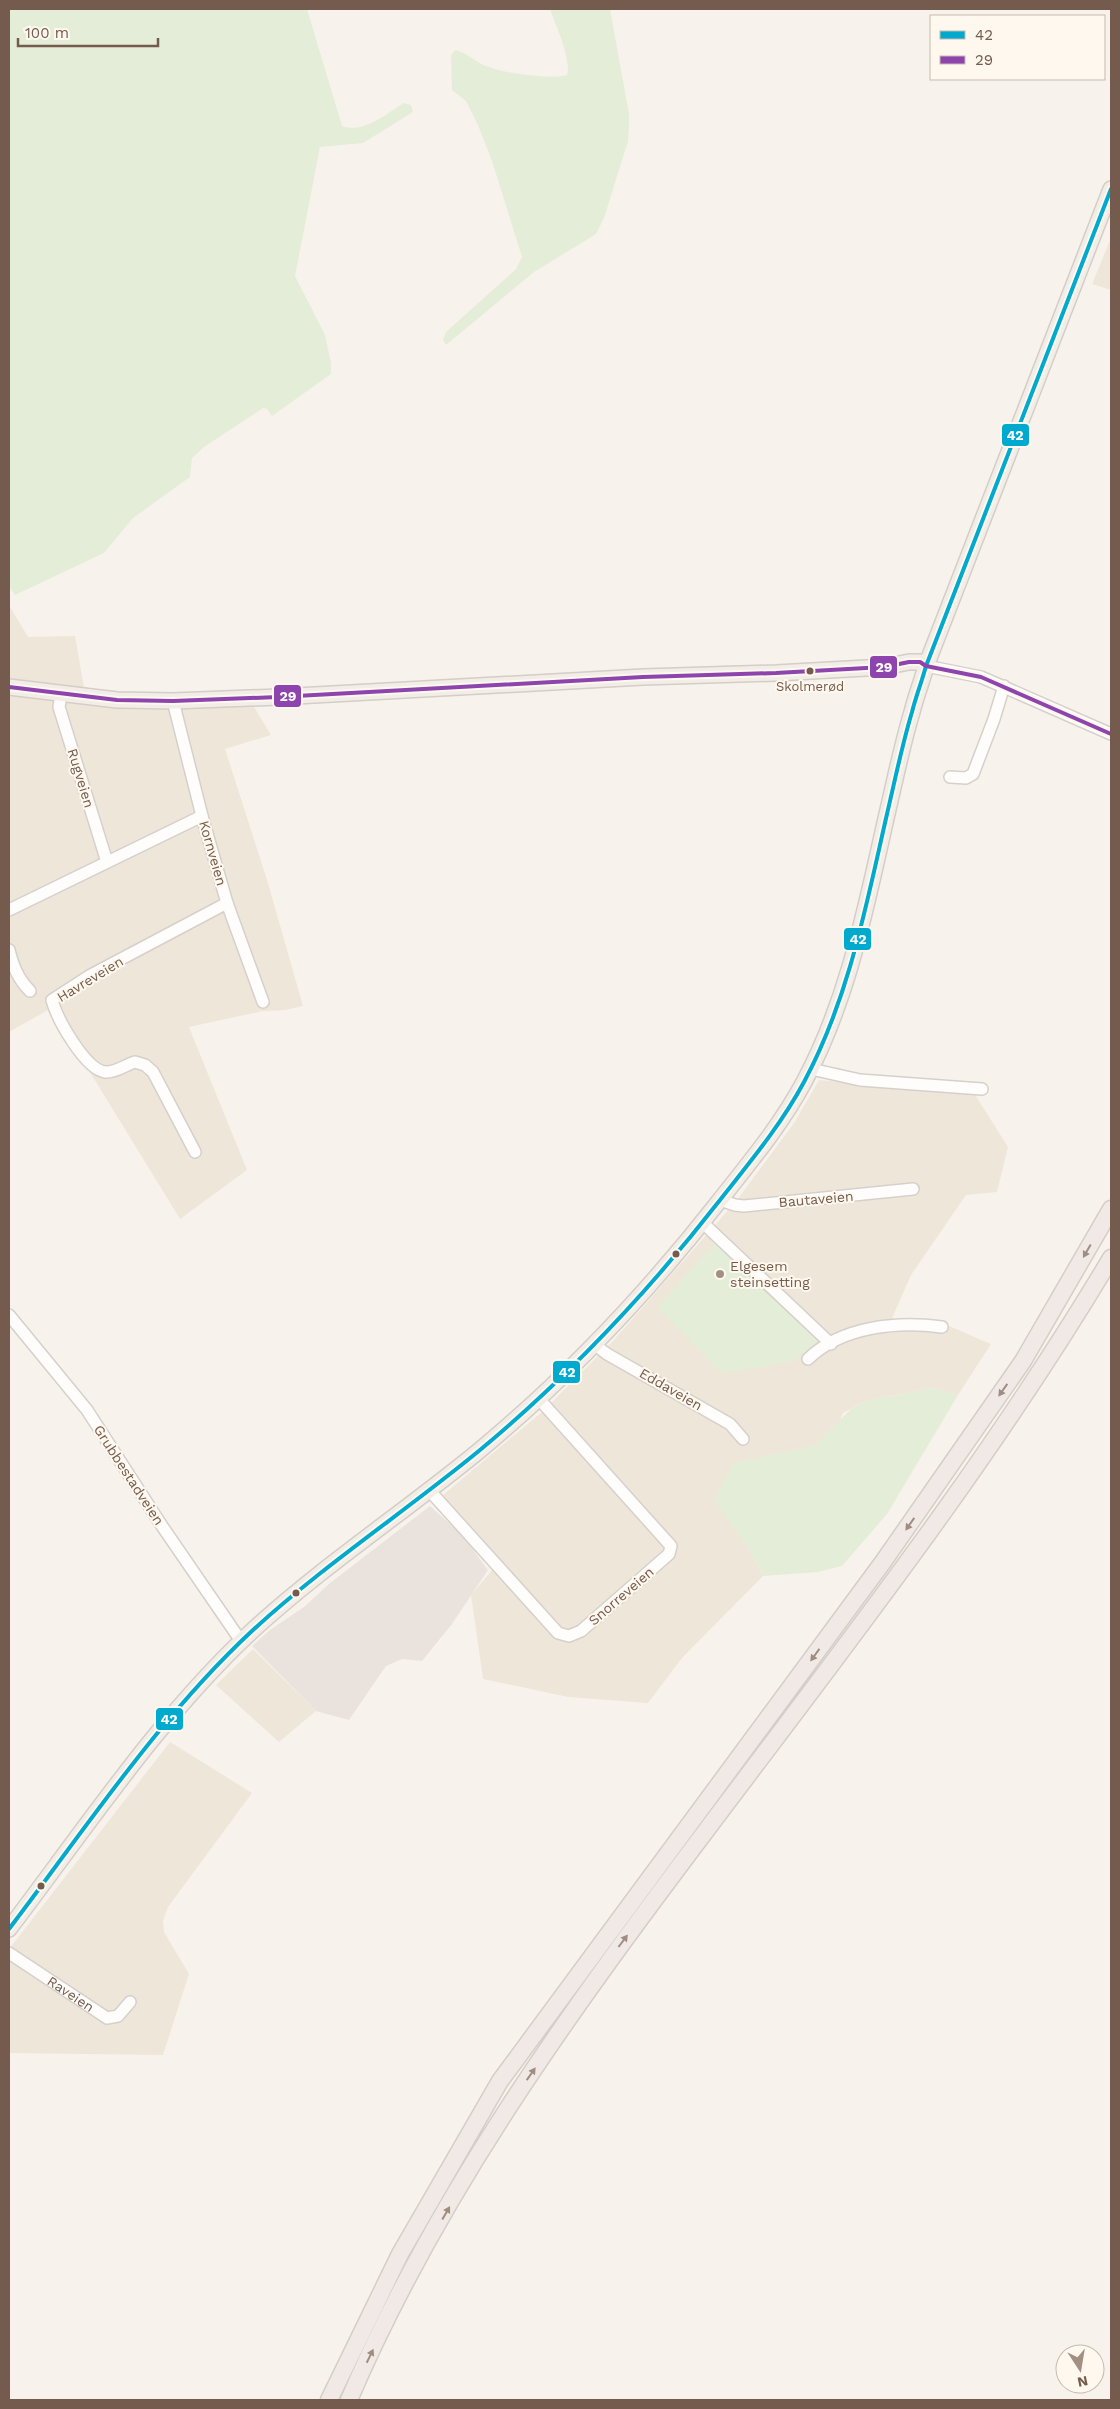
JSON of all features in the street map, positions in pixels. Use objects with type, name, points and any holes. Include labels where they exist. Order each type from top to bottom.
[{"type":"highway","points":[[329,2400],[400,2254],[500,2080],[883,1562],[1023,1361],[1111,1209]]},
{"type":"highway","points":[[349,2400],[418,2260],[520,2090],[617,1949],[898,1575],[983,1457],[1067,1332],[1111,1258]]},
{"type":"main road","points":[[9,1929],[159,1732],[199,1685],[241,1641],[300,1591],[483,1448],[539,1399],[653,1281],[703,1223],[779,1123],[811,1070],[834,1019],[850,974],[905,739],[926,666],[1111,189]]},
{"type":"main road","points":[[9,687],[61,695],[125,700],[173,701],[884,667],[918,671],[926,666]]},
{"type":"street","points":[[926,666],[982,677],[1111,734]]},
{"type":"street","points":[[950,777],[966,778],[973,774],[994,719],[1004,686]]},
{"type":"street","name":"Rugveien","points":[[61,695],[59,707],[106,862]]},
{"type":"street","name":"Kornveien","points":[[173,701],[202,816],[227,903],[263,1002]]},
{"type":"street","points":[[9,910],[202,816]]},
{"type":"street","name":"Havreveien","points":[[195,1152],[157,1079],[149,1068],[135,1062],[110,1072],[93,1068],[58,1019],[52,1000],[89,976],[227,903]]},
{"type":"street","points":[[9,950],[14,969],[23,984],[30,991]]},
{"type":"street","points":[[811,1070],[860,1080],[982,1089]]},
{"type":"street","name":"Bautaveien","points":[[720,1200],[744,1206],[913,1189]]},
{"type":"street","points":[[703,1223],[831,1344]]},
{"type":"street","name":"Grubbestadveien","points":[[9,1315],[87,1410],[162,1526],[241,1641]]},
{"type":"street","points":[[808,1359],[831,1344],[848,1336],[878,1327],[905,1324],[942,1327]]},
{"type":"street","name":"Eddaveien","points":[[594,1344],[607,1354],[730,1424],[743,1439]]},
{"type":"street","name":"Snorreveien","points":[[429,1490],[558,1633],[569,1636],[581,1632],[669,1554],[672,1546],[539,1399]]},
{"type":"street","name":"Raveien","points":[[9,1953],[107,2018],[118,2016],[130,2002]]},
{"type":"shaded area","points":[[1111,238],[1111,290],[1092,284]]},
{"type":"shaded area","points":[[9,605],[28,637],[75,636],[85,693],[73,703],[118,709],[163,710],[253,705],[271,735],[225,749],[268,883],[303,1006],[285,1010],[263,1011],[189,1027],[247,1170],[180,1219],[96,1082],[48,1010],[9,1032]]},
{"type":"shaded area","points":[[819,1080],[974,1093],[1008,1147],[997,1192],[966,1195],[911,1275],[891,1321],[922,1321],[949,1326],[991,1344],[958,1395],[933,1388],[866,1401],[843,1413],[831,1441],[792,1452],[751,1553],[763,1576],[682,1658],[648,1703],[568,1697],[483,1679],[471,1595],[493,1569],[443,1495],[542,1412],[612,1342],[737,1200],[794,1123]]},
{"type":"shaded area","points":[[430,1506],[462,1535],[488,1570],[452,1624],[422,1661],[402,1659],[386,1666],[349,1720],[316,1711],[252,1646]]},
{"type":"shaded area","points":[[253,1649],[316,1711],[279,1742],[216,1685]]},
{"type":"shaded area","points":[[170,1742],[252,1793],[168,1907],[163,1921],[164,1932],[189,1974],[163,2055],[9,2053],[9,1949]]},
{"type":"green space","points":[[9,9],[307,9],[342,126],[350,128],[366,125],[404,103],[411,105],[413,112],[363,143],[320,147],[295,276],[325,335],[331,363],[331,374],[272,416],[267,409],[263,408],[204,447],[192,458],[190,477],[133,518],[104,553],[15,595],[9,586]]},
{"type":"green space","points":[[550,9],[610,9],[629,114],[628,141],[604,218],[596,234],[534,272],[446,345],[443,340],[446,332],[516,269],[522,257],[492,161],[478,125],[466,101],[452,90],[451,55],[455,50],[459,51],[493,69],[514,73],[550,77],[567,75],[568,68],[565,51]]},
{"type":"green space","name":"Elgesem steinsetting","points":[[718,1240],[816,1335],[819,1342],[812,1350],[802,1356],[775,1365],[721,1373],[657,1307]]},
{"type":"green space","points":[[933,1388],[958,1395],[887,1514],[842,1566],[818,1572],[763,1576],[751,1553],[714,1500],[733,1463],[813,1446],[851,1409],[866,1401]]},
{"type":"transit line","name":"42","points":[[9,1929],[155,1736],[219,1664],[280,1606],[480,1450],[545,1393],[636,1300],[693,1234],[754,1157],[795,1098],[820,1050],[844,985],[863,917],[905,737],[926,666],[1111,189]]},
{"type":"transit line","name":"29","points":[[9,687],[117,700],[173,701],[643,677],[776,673],[884,667],[909,662],[920,662],[926,666],[981,677],[1111,734]]},
{"type":"place","name":"Skolmerød","points":[[810,671]]},
{"type":"place","name":"Elgesem steinsetting","points":[[720,1274]]}]
